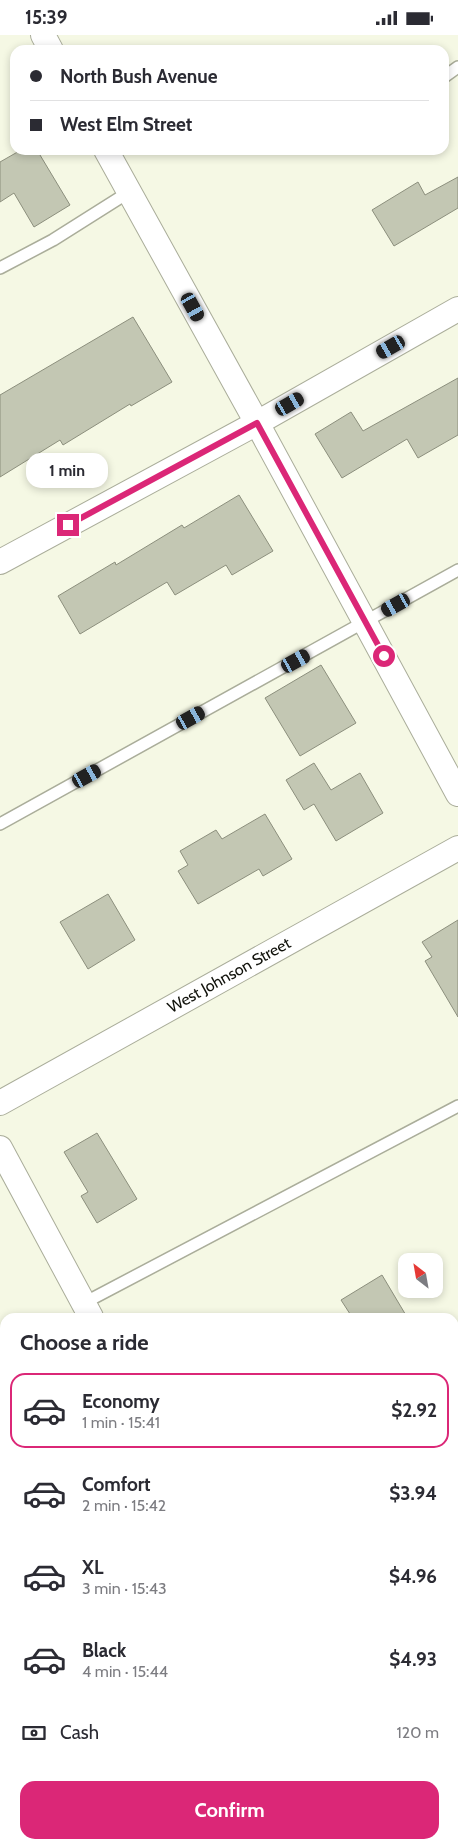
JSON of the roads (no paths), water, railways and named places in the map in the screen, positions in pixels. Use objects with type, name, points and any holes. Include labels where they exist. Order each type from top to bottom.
[{"type":"street","points":[[109,155],[257,423],[458,794]]},
{"type":"street","points":[[0,562],[257,423],[458,309]]},
{"type":"street","name":"West Johnson Street","points":[[0,1103],[458,848]]},
{"type":"street","points":[[0,1148],[88,1310]]},
{"type":"lane","points":[[0,268],[53,240],[129,192]]},
{"type":"lane","points":[[0,824],[458,570]]},
{"type":"lane","points":[[88,1310],[458,1106]]}]
